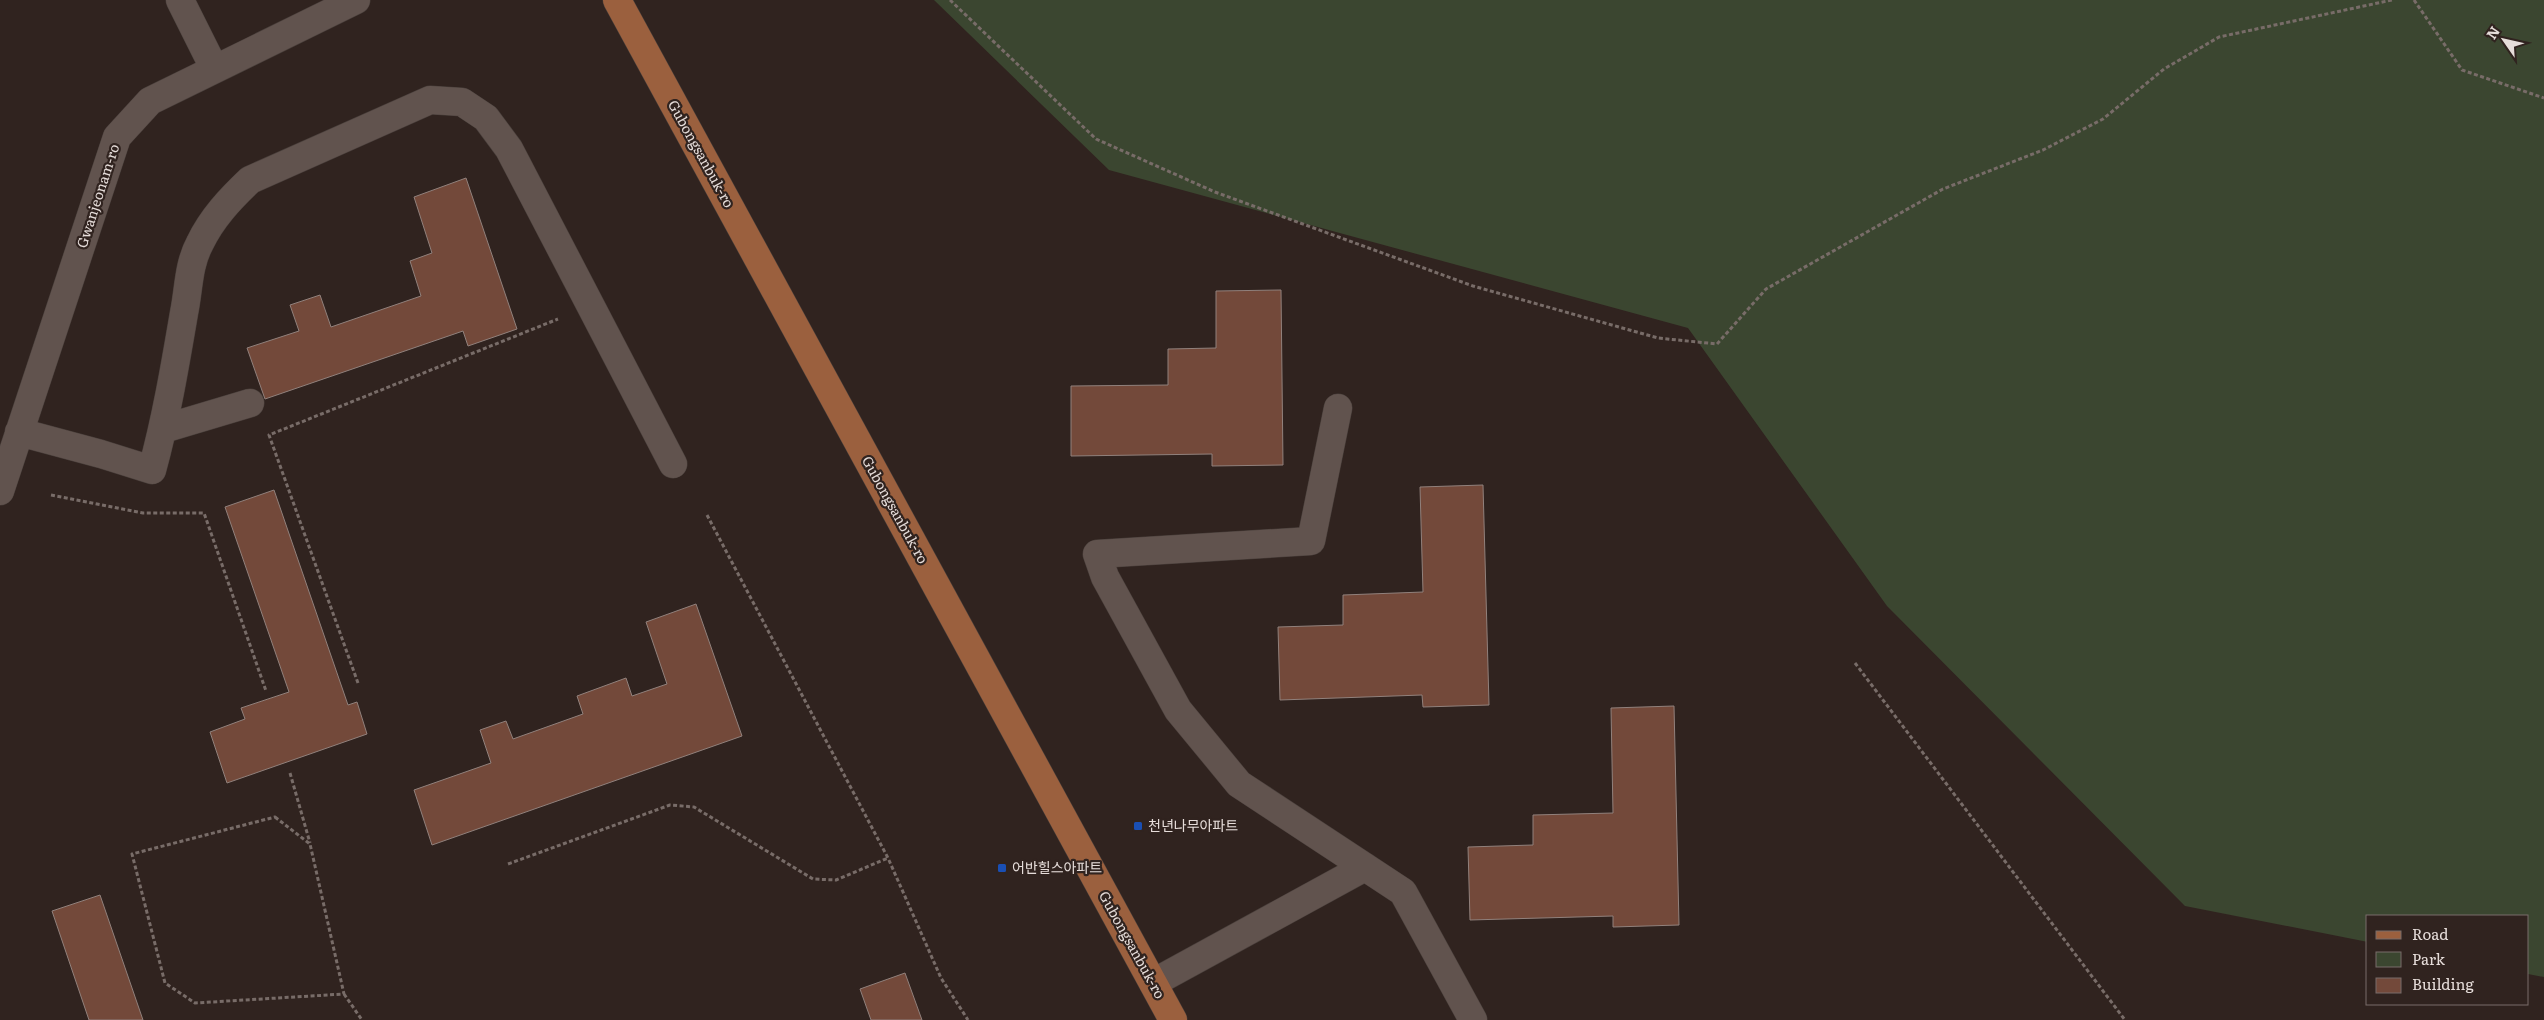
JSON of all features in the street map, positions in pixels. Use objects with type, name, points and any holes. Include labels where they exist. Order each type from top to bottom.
[{"type":"main road","name":"Gubongsanbuk-ro","points":[[617,0],[1173,1020]]},
{"type":"street","points":[[180,0],[214,68]]},
{"type":"street","name":"Gwanjeonam-ro","points":[[0,490],[118,137],[150,101],[356,0]]},
{"type":"street","points":[[19,432],[152,470],[163,428],[187,297],[190,267],[199,244],[230,200],[250,180],[430,100],[462,102],[486,118],[509,149],[673,464]]},
{"type":"street","points":[[163,428],[250,403]]},
{"type":"street","points":[[1338,408],[1310,541],[1097,554],[1105,577],[1178,710],[1239,784],[1403,892],[1473,1020]]},
{"type":"street","points":[[1153,983],[1365,867]]},
{"type":"path","points":[[950,0],[1096,139],[1215,192],[1473,286],[1658,338],[1717,344],[1766,289],[1943,189],[2043,150],[2103,120],[2164,70],[2219,37],[2392,0]]},
{"type":"path","points":[[2414,0],[2462,70],[2544,98]]},
{"type":"path","points":[[358,683],[269,436],[564,316]]},
{"type":"path","points":[[50,495],[143,514],[204,513],[266,692]]},
{"type":"path","points":[[707,514],[888,858],[941,978],[968,1020]]},
{"type":"path","points":[[1855,663],[2124,1020]]},
{"type":"path","points":[[290,774],[310,844],[344,994],[362,1020]]},
{"type":"path","points":[[508,864],[670,805],[694,807],[813,879],[836,880],[888,858]]},
{"type":"path","points":[[310,844],[275,817],[132,854],[164,982],[196,1003],[344,994]]},
{"type":"green space","points":[[934,0],[2544,0],[2544,977],[2529,974],[2529,915],[2366,915],[2366,942],[2185,906],[1887,606],[1688,328],[1109,170]]},
{"type":"building","points":[[466,178],[517,329],[468,346],[463,331],[265,399],[247,348],[299,331],[290,305],[320,295],[331,327],[421,296],[410,261],[432,253],[414,197]]},
{"type":"building","points":[[1281,290],[1283,465],[1212,466],[1212,454],[1071,456],[1071,386],[1168,385],[1168,349],[1216,348],[1216,291]]},
{"type":"building","points":[[1483,485],[1489,705],[1423,707],[1422,695],[1280,700],[1278,627],[1343,625],[1343,595],[1423,592],[1420,487]]},
{"type":"building","points":[[274,490],[348,705],[357,702],[367,734],[227,783],[210,732],[245,719],[241,708],[289,692],[225,507]]},
{"type":"building","points":[[696,604],[742,736],[432,845],[414,790],[491,763],[480,730],[506,721],[513,739],[583,714],[577,696],[626,678],[632,696],[667,684],[646,622]]},
{"type":"building","points":[[1674,706],[1679,925],[1613,927],[1613,916],[1470,920],[1468,847],[1533,845],[1533,815],[1613,813],[1611,708]]},
{"type":"building","points":[[100,895],[143,1020],[89,1020],[52,911]]},
{"type":"building","points":[[905,973],[922,1020],[871,1020],[860,989]]},
{"type":"place","name":"천년나무아파트","points":[[1138,826]]},
{"type":"place","name":"어반힐스아파트","points":[[1002,868]]}]
